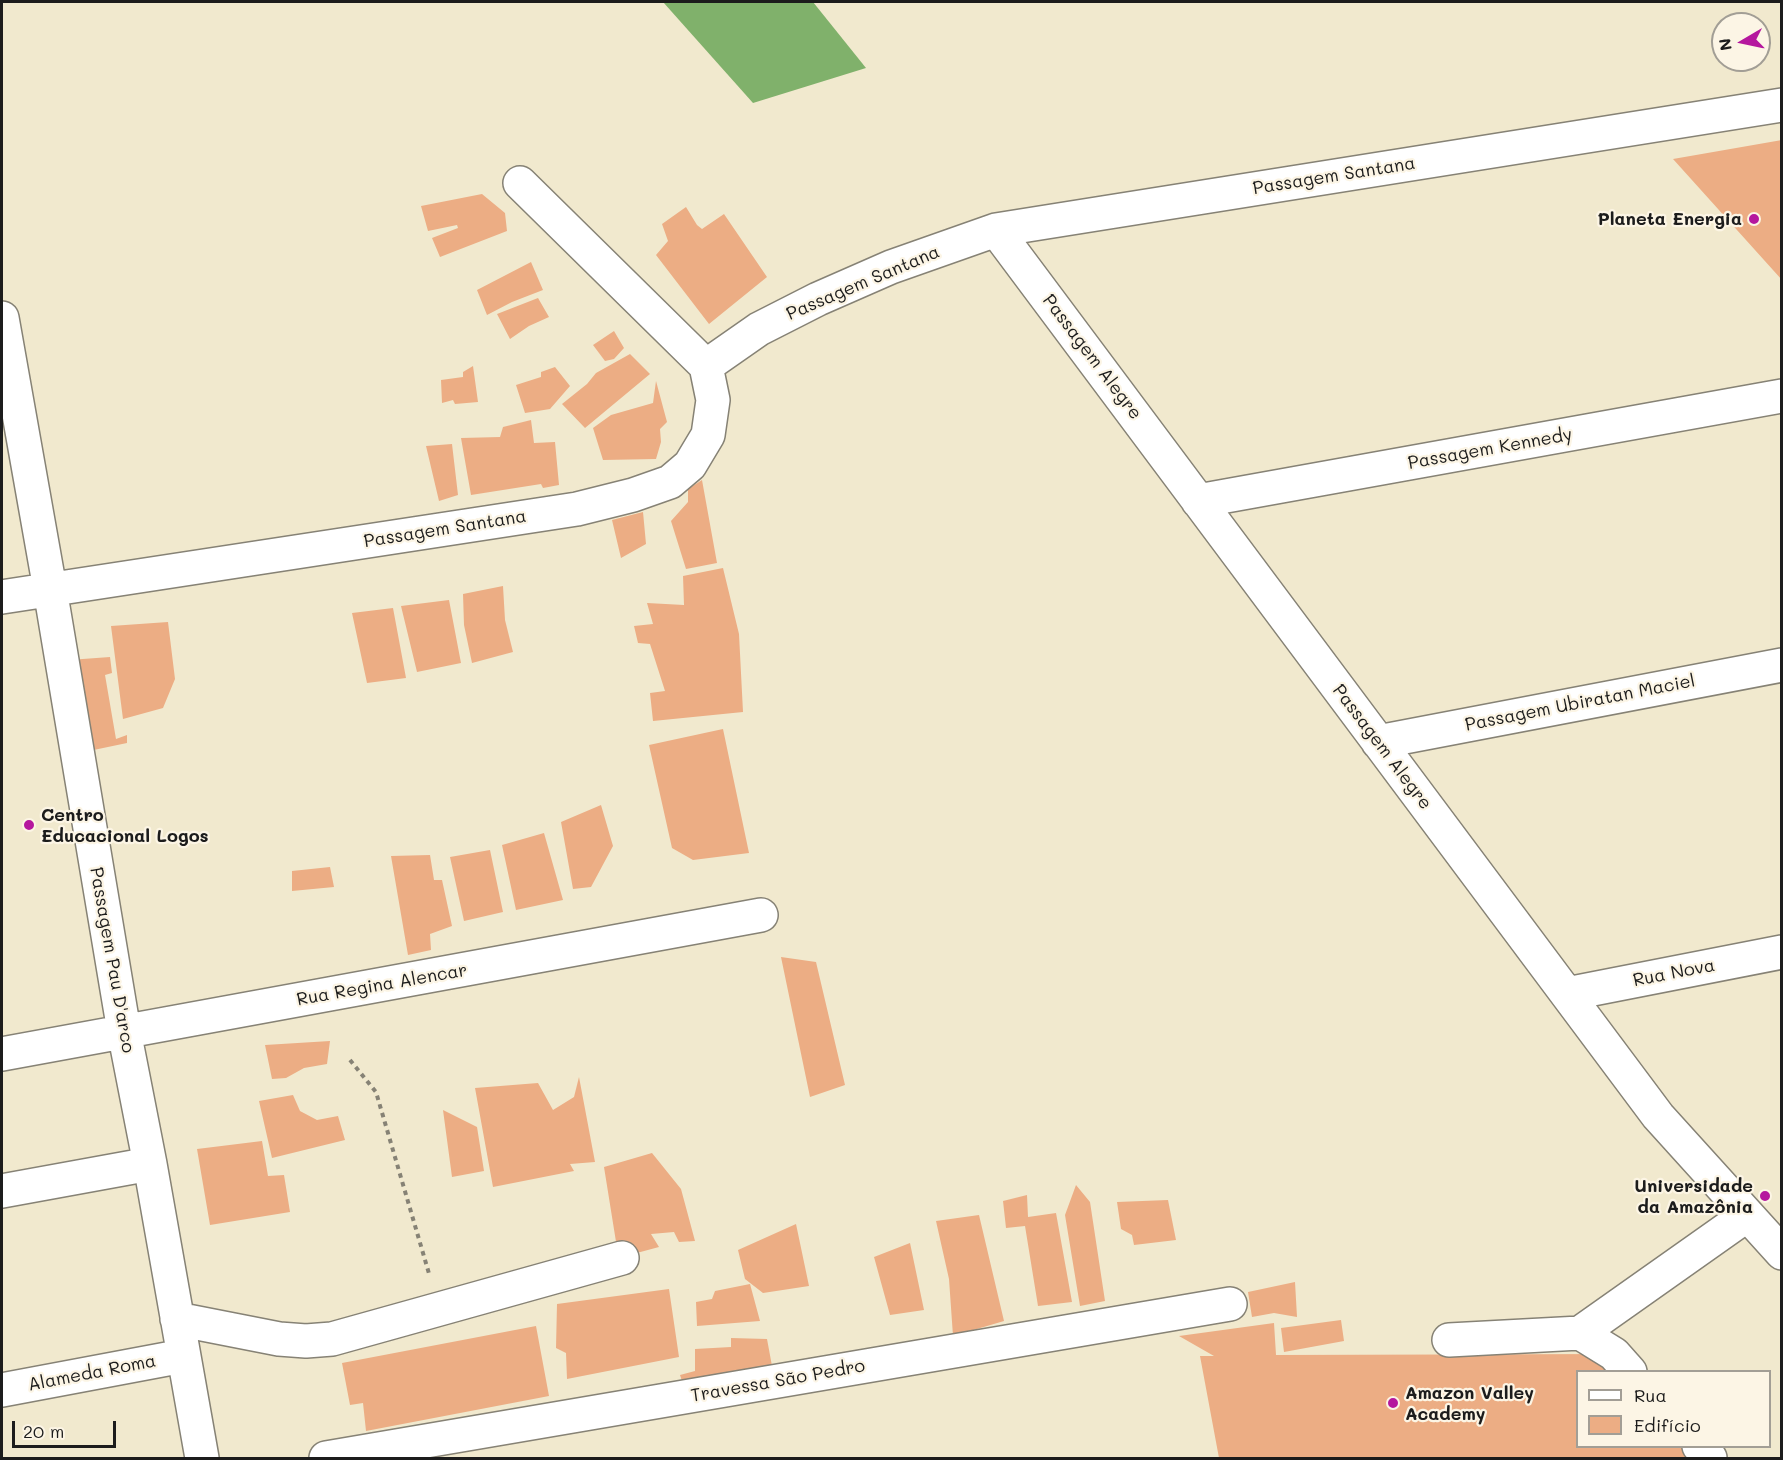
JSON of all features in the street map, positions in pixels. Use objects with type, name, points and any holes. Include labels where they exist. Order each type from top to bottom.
[{"type":"street","name":"Passagem Santana","points":[[2,597],[577,509],[633,495],[670,482],[690,465],[708,435],[713,400],[706,366],[759,329],[818,299],[891,267],[996,230],[1782,105]]},
{"type":"street","points":[[520,183],[706,366]]},
{"type":"street","name":"Passagem Alegre","points":[[996,230],[1658,1116],[1782,1253]]},
{"type":"street","name":"Passagem Pau D'arco","points":[[2,318],[124,1031],[202,1458]]},
{"type":"street","name":"Passagem Kennedy","points":[[1198,501],[1782,396]]},
{"type":"street","name":"Passagem Ubiratan Maciel","points":[[1378,742],[1782,665]]},
{"type":"street","name":"Rua Regina Alencar","points":[[2,1054],[761,915]]},
{"type":"street","name":"Rua Nova","points":[[1567,994],[1782,952]]},
{"type":"street","points":[[2,1191],[150,1164]]},
{"type":"street","points":[[1449,1340],[1580,1333],[1747,1215]]},
{"type":"street","points":[[177,1319],[279,1339],[306,1341],[332,1339],[622,1258]]},
{"type":"street","name":"Travessa São Pedro","points":[[326,1458],[1230,1304]]},
{"type":"street","points":[[1580,1333],[1614,1354],[1629,1370]]},
{"type":"street","name":"Alameda Roma","points":[[2,1390],[183,1356]]},
{"type":"path","points":[[350,1060],[376,1092],[439,1309]]},
{"type":"green space","points":[[663,2],[813,2],[866,68],[753,103]]},
{"type":"building","name":"Planeta Energia","points":[[1782,140],[1782,280],[1673,159]]},
{"type":"building","points":[[482,194],[505,213],[507,231],[440,257],[432,238],[458,228],[457,225],[428,231],[421,206]]},
{"type":"building","points":[[686,207],[702,229],[724,214],[767,277],[709,324],[656,255],[668,241],[662,224]]},
{"type":"building","points":[[531,262],[543,290],[487,315],[477,290]]},
{"type":"building","points":[[538,298],[549,317],[529,326],[510,339],[497,314]]},
{"type":"building","points":[[614,331],[624,348],[614,359],[605,361],[593,345]]},
{"type":"building","points":[[630,354],[650,374],[585,428],[562,404],[587,384],[596,373]]},
{"type":"building","points":[[473,366],[478,402],[455,404],[453,400],[442,403],[441,380],[463,377],[463,372]]},
{"type":"building","points":[[555,367],[570,386],[550,409],[525,413],[516,385],[541,377],[541,372]]},
{"type":"building","points":[[656,381],[667,422],[660,429],[661,442],[656,459],[603,460],[593,428],[611,415],[653,403]]},
{"type":"building","points":[[531,420],[534,443],[555,442],[559,485],[543,488],[541,484],[471,495],[461,438],[500,437],[503,427]]},
{"type":"building","points":[[452,444],[458,495],[439,501],[426,446]]},
{"type":"building","points":[[702,480],[717,563],[686,569],[671,521],[688,502],[688,489]]},
{"type":"building","points":[[643,512],[646,544],[621,558],[612,520]]},
{"type":"building","points":[[723,568],[739,634],[743,712],[653,721],[650,693],[665,691],[650,644],[638,643],[634,626],[653,624],[647,603],[684,605],[683,576]]},
{"type":"building","points":[[503,586],[505,620],[513,652],[472,663],[464,625],[463,594]]},
{"type":"building","points":[[449,600],[461,663],[417,672],[401,606]]},
{"type":"building","points":[[393,608],[406,678],[367,683],[352,613]]},
{"type":"building","points":[[168,622],[175,679],[163,708],[123,719],[111,626]]},
{"type":"building","points":[[110,657],[112,673],[105,675],[116,739],[127,735],[127,743],[84,752],[69,660]]},
{"type":"building","points":[[723,729],[749,853],[693,860],[672,848],[649,745]]},
{"type":"building","points":[[601,805],[613,846],[591,887],[573,889],[561,822]]},
{"type":"building","points":[[544,833],[563,900],[516,910],[502,845]]},
{"type":"building","points":[[490,850],[503,912],[464,921],[450,857]]},
{"type":"building","points":[[430,855],[434,880],[442,880],[452,926],[430,934],[431,950],[408,955],[391,856]]},
{"type":"building","points":[[330,867],[334,887],[292,891],[292,871]]},
{"type":"building","points":[[781,957],[816,962],[845,1085],[810,1097]]},
{"type":"building","points":[[330,1041],[327,1064],[304,1068],[286,1078],[272,1079],[265,1045]]},
{"type":"building","points":[[579,1077],[595,1162],[570,1164],[574,1171],[493,1187],[475,1088],[538,1083],[553,1110],[574,1097]]},
{"type":"building","points":[[293,1095],[300,1111],[317,1120],[338,1116],[345,1140],[272,1158],[259,1101]]},
{"type":"building","points":[[443,1110],[477,1127],[484,1171],[452,1177]]},
{"type":"building","points":[[262,1141],[268,1176],[284,1175],[290,1212],[210,1225],[197,1149]]},
{"type":"building","points":[[652,1153],[681,1189],[695,1241],[679,1242],[674,1232],[651,1234],[659,1247],[633,1254],[617,1248],[604,1167]]},
{"type":"building","points":[[1076,1185],[1090,1202],[1105,1301],[1080,1306],[1065,1215]]},
{"type":"building","points":[[1027,1195],[1028,1217],[1056,1213],[1072,1302],[1038,1306],[1025,1226],[1006,1228],[1003,1201]]},
{"type":"building","points":[[1168,1200],[1176,1240],[1134,1245],[1132,1235],[1121,1229],[1117,1202]]},
{"type":"building","points":[[979,1215],[1004,1321],[953,1336],[949,1279],[936,1221]]},
{"type":"building","points":[[796,1224],[809,1286],[763,1293],[745,1279],[738,1250]]},
{"type":"building","points":[[910,1243],[924,1310],[890,1315],[874,1257]]},
{"type":"building","points":[[1295,1282],[1297,1317],[1274,1313],[1252,1317],[1248,1292]]},
{"type":"building","points":[[750,1284],[760,1321],[697,1326],[696,1302],[712,1299],[715,1291]]},
{"type":"building","points":[[669,1289],[679,1357],[567,1379],[566,1353],[556,1348],[557,1304]]},
{"type":"building","points":[[1341,1320],[1344,1341],[1284,1352],[1281,1328]]},
{"type":"building","name":"Amazon Valley Academy","points":[[1274,1323],[1276,1355],[1614,1354],[1629,1370],[1576,1370],[1576,1448],[1707,1448],[1716,1458],[1219,1458],[1200,1356],[1214,1356],[1179,1336]]},
{"type":"building","points":[[536,1326],[549,1396],[366,1431],[363,1403],[350,1405],[342,1363]]},
{"type":"building","points":[[731,1338],[767,1339],[772,1366],[683,1384],[680,1375],[695,1371],[695,1349],[731,1347]]},
{"type":"place","name":"Planeta Energia","points":[[1754,219]]},
{"type":"place","name":"Centro Educacional Logos","points":[[29,825]]},
{"type":"place","name":"Universidade da Amazônia","points":[[1765,1196]]},
{"type":"place","name":"Amazon Valley Academy","points":[[1393,1403]]}]
